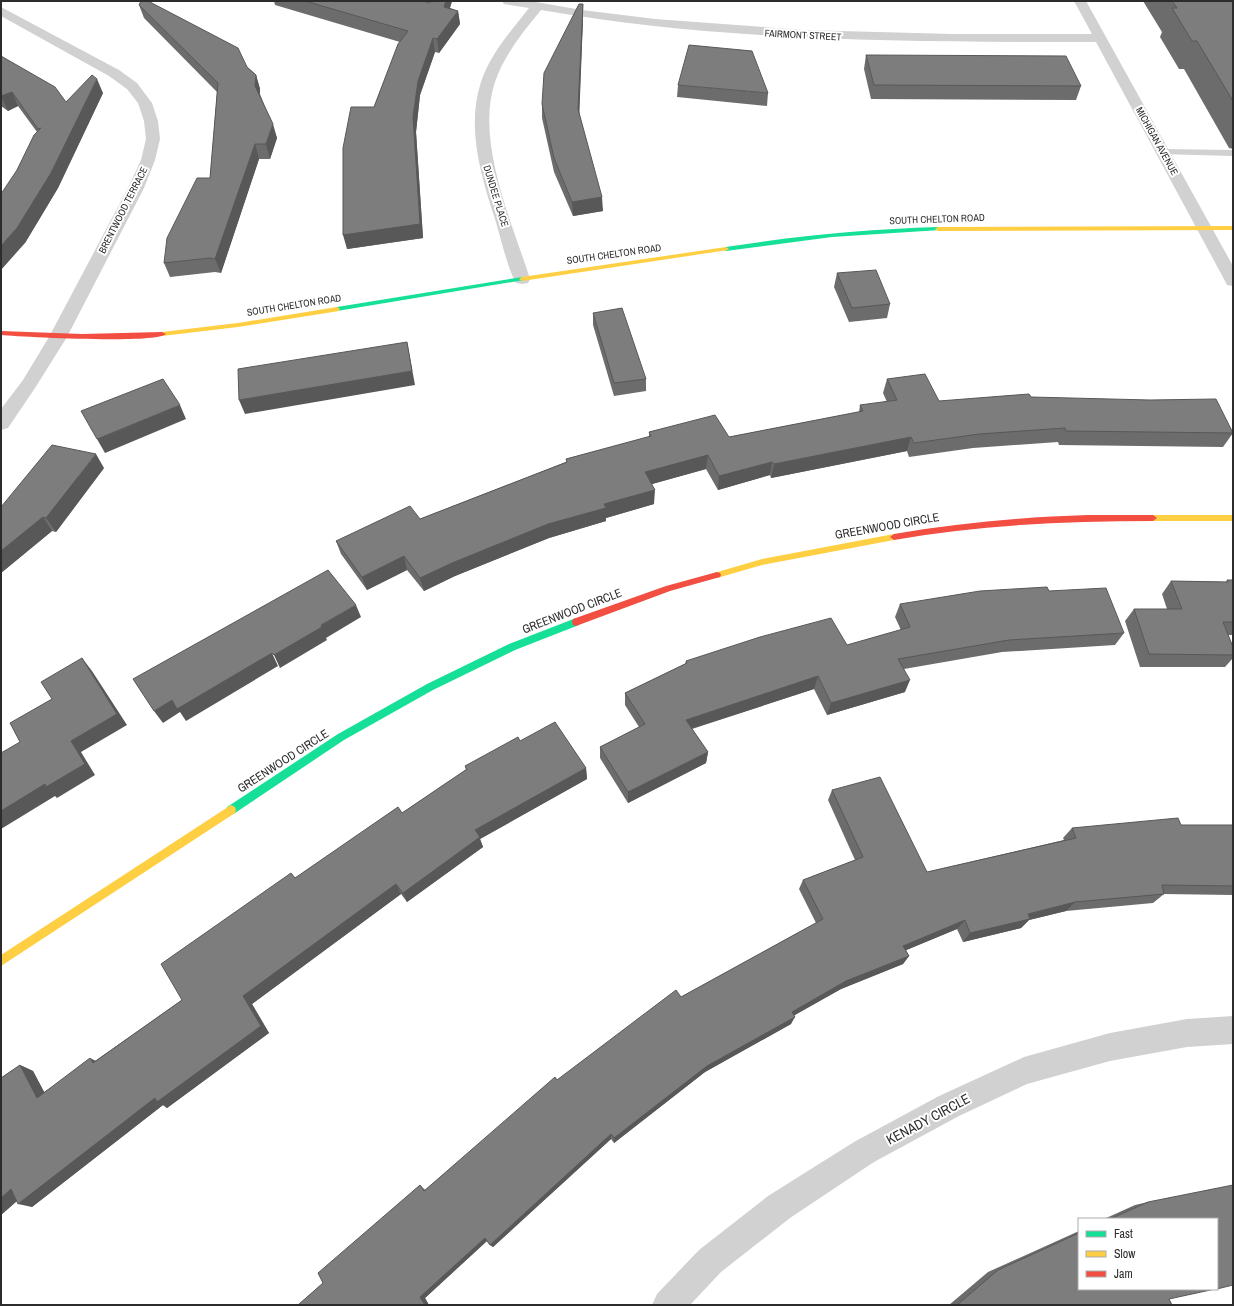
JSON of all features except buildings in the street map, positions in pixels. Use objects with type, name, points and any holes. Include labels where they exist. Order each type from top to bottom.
[{"type":"main road","name":"SOUTH CHELTON ROAD","points":[[1,333],[58,338],[121,337],[186,332],[238,325],[522,278],[797,238],[855,233],[992,228],[1233,228]]},
{"type":"main road","name":"GREENWOOD CIRCLE","points":[[1,961],[341,737],[430,687],[505,650],[590,616],[669,588],[762,562],[929,530],[1003,522],[1075,518],[1233,518]]},
{"type":"street","name":"FAIRMONT STREET","points":[[508,1],[537,7],[723,30],[796,35],[867,38],[1100,38]]},
{"type":"street","name":"MICHIGAN AVENUE","points":[[1080,1],[1233,281]]},
{"type":"street","name":"DUNDEE PLACE","points":[[522,278],[489,176],[483,142],[484,102],[488,82],[498,60],[513,37],[537,7]]},
{"type":"street","name":"BRENTWOOD TERRACE","points":[[1,11],[114,73],[132,86],[145,103],[152,121],[153,139],[148,160],[136,188],[58,338],[29,384],[1,423]]},
{"type":"street","name":"KENADY CIRCLE","points":[[668,1305],[710,1261],[779,1207],[864,1152],[949,1106],[1024,1071],[1110,1047],[1187,1033],[1233,1030]]},
{"type":"lane","points":[[1163,152],[1231,153]]},
{"type":"traffic: fast","points":[[726,249],[832,235],[938,229]]},
{"type":"traffic: fast","points":[[337,309],[522,279]]},
{"type":"traffic: fast","points":[[231,810],[341,737],[430,687],[512,647],[576,622]]},
{"type":"traffic: slow","points":[[938,229],[1233,228]]},
{"type":"traffic: slow","points":[[522,279],[726,249]]},
{"type":"traffic: slow","points":[[162,334],[238,325],[337,309]]},
{"type":"traffic: slow","points":[[1153,518],[1233,518]]},
{"type":"traffic: slow","points":[[717,575],[762,562],[894,537]]},
{"type":"traffic: slow","points":[[1,961],[231,810]]},
{"type":"traffic: jam","points":[[1,333],[82,336],[162,334]]},
{"type":"traffic: jam","points":[[894,537],[926,531],[1023,521],[1153,518]]},
{"type":"traffic: jam","points":[[576,622],[669,588],[717,575]]}]
